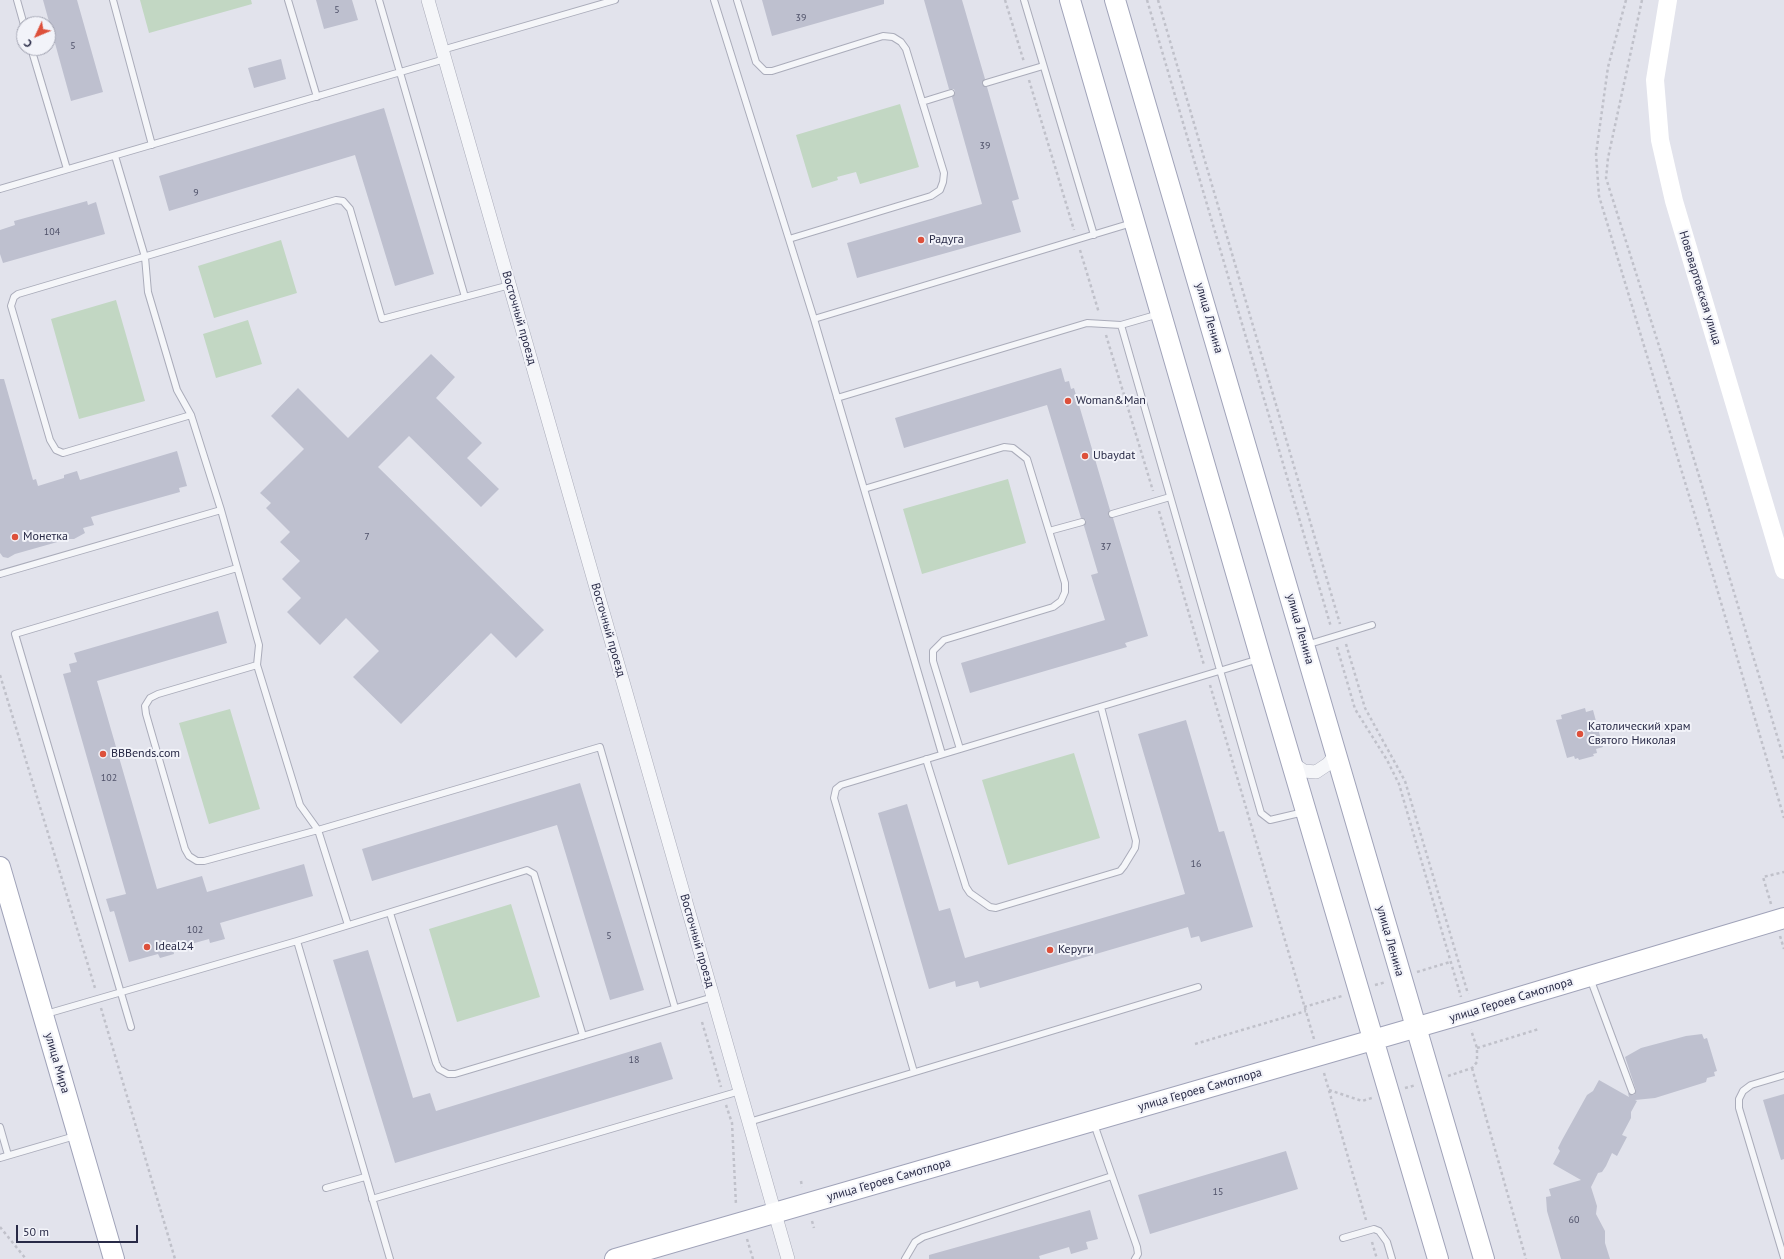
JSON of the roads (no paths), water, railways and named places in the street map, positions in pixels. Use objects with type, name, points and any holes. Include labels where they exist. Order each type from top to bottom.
[{"type":"main road","points":[[1070,0],[1291,762],[1438,1259]]},
{"type":"main road","name":"улица Ленина","points":[[1116,0],[1415,1028],[1484,1259]]},
{"type":"main road","name":"Нововартовская улица","points":[[1668,0],[1655,80],[1660,140],[1674,201],[1784,570]]},
{"type":"main road","name":"улица Мира","points":[[2,878],[44,1015],[114,1259]]},
{"type":"main road","name":"улица Героев Самотлора","points":[[615,1259],[1470,1012],[1784,918]]},
{"type":"street","name":"Восточный проезд","points":[[428,0],[788,1259]]},
{"type":"street","points":[[1291,762],[1304,771],[1316,772],[1328,764],[1333,758],[1335,750]]},
{"type":"lane","points":[[17,0],[21,16]]},
{"type":"lane","points":[[113,0],[152,145]]},
{"type":"lane","points":[[288,0],[317,97]]},
{"type":"lane","points":[[379,0],[465,297]]},
{"type":"lane","points":[[0,189],[400,72],[444,55],[601,2],[615,0]]},
{"type":"lane","points":[[714,0],[814,319],[942,754]]},
{"type":"lane","points":[[737,0],[756,62],[765,71],[772,71],[883,36],[893,37],[901,42],[906,49],[944,173],[940,190],[931,196],[789,239]]},
{"type":"lane","points":[[1024,0],[1094,235]]},
{"type":"lane","points":[[33,56],[67,169]]},
{"type":"lane","points":[[986,83],[1043,66]]},
{"type":"lane","points":[[922,102],[951,93]]},
{"type":"lane","points":[[115,156],[145,257],[148,292],[177,390],[191,415],[221,510],[259,645],[256,665],[300,805],[318,830],[348,926]]},
{"type":"lane","points":[[191,415],[63,452],[56,450],[52,446],[45,425],[11,302],[18,294],[336,200],[343,201],[350,209],[382,319],[510,285]]},
{"type":"lane","points":[[814,319],[1135,222]]},
{"type":"lane","points":[[837,398],[1088,323],[1121,325],[1161,313]]},
{"type":"lane","points":[[1121,325],[1261,813],[1270,820],[1306,812]]},
{"type":"lane","points":[[864,489],[1004,447],[1013,448],[1027,460],[1065,583],[1065,592],[1061,601],[1053,607],[944,640],[937,644],[933,651],[933,661],[960,749]]},
{"type":"lane","points":[[1112,514],[1170,497]]},
{"type":"lane","points":[[0,574],[221,510]]},
{"type":"lane","points":[[1049,532],[1082,522]]},
{"type":"lane","points":[[131,1026],[15,634],[237,568]]},
{"type":"lane","points":[[1304,645],[1372,625]]},
{"type":"lane","points":[[914,1072],[833,794],[841,785],[1261,659]]},
{"type":"lane","points":[[256,665],[158,694],[150,698],[145,706],[185,849],[189,856],[196,861],[204,861],[318,830],[600,747],[675,1008]]},
{"type":"lane","points":[[926,759],[966,887],[970,893],[990,907],[996,908],[1120,871],[1135,848],[1136,841],[1101,707]]},
{"type":"lane","points":[[44,1015],[348,926],[527,870],[534,874],[583,1036]]},
{"type":"lane","points":[[390,913],[439,1069],[448,1074],[455,1074],[713,997]]},
{"type":"lane","points":[[297,941],[390,1259]]},
{"type":"lane","points":[[1589,976],[1632,1091]]},
{"type":"lane","points":[[749,1122],[1198,988]]},
{"type":"lane","points":[[1784,1075],[1751,1085],[1743,1091],[1739,1099],[1739,1108],[1784,1258]]},
{"type":"lane","points":[[372,1199],[740,1091]]},
{"type":"lane","points":[[1093,1120],[1137,1248],[1138,1254],[1135,1259]]},
{"type":"lane","points":[[0,1127],[8,1155]]},
{"type":"lane","points":[[0,1158],[78,1135]]},
{"type":"lane","points":[[905,1259],[915,1242],[923,1237],[1112,1176]]},
{"type":"lane","points":[[326,1188],[365,1177]]},
{"type":"lane","points":[[1343,1238],[1369,1230],[1380,1231],[1384,1235],[1392,1259]]},
{"type":"place","name":"Радуга","points":[[921,240]]},
{"type":"place","name":"Woman&Man","points":[[1068,401]]},
{"type":"place","name":"Ubaydat","points":[[1085,456]]},
{"type":"place","name":"Монетка","points":[[15,537]]},
{"type":"place","name":"Католический храм Святого Николая","points":[[1580,734]]},
{"type":"place","name":"BBBends.com","points":[[103,754]]},
{"type":"place","name":"Ideal24","points":[[147,947]]},
{"type":"place","name":"Керуги","points":[[1050,950]]}]
